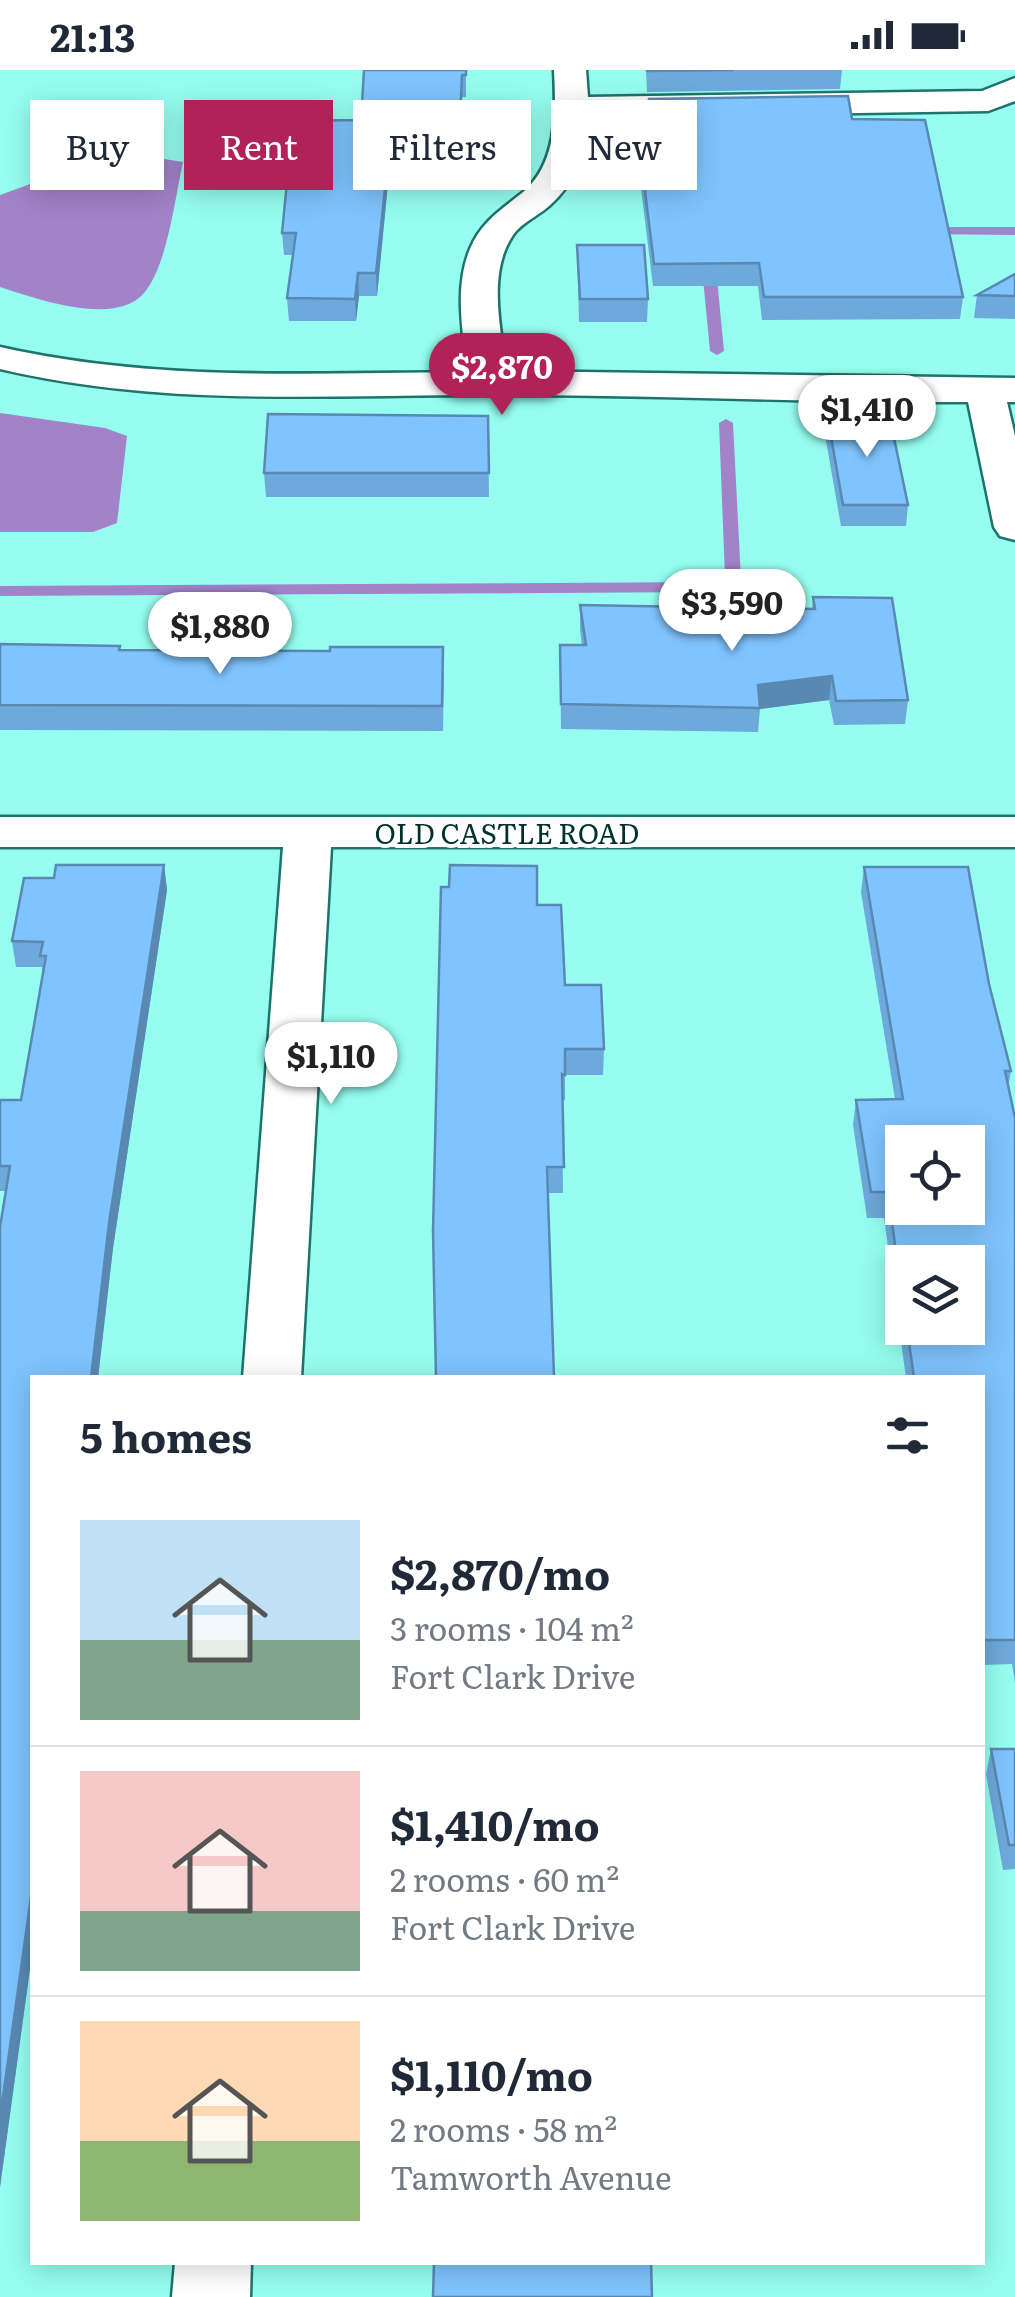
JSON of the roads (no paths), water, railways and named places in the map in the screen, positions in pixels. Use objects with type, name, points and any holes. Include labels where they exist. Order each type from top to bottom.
[{"type":"street","points":[[570,70],[572,100]]},
{"type":"street","points":[[697,105],[988,101],[1015,88]]},
{"type":"street","points":[[488,383],[479,279],[497,231],[551,180]]},
{"type":"street","points":[[0,358],[60,374],[189,389],[488,383],[1000,390],[1015,527]]},
{"type":"street","name":"OLD CASTLE ROAD","points":[[0,832],[1015,832]]},
{"type":"street","points":[[272,1375],[308,832]]},
{"type":"street","points":[[211,2297],[213,2265]]},
{"type":"waterway","points":[[925,231],[1015,231]]},
{"type":"waterway","points":[[708,258],[717,351]]},
{"type":"waterway","points":[[0,591],[712,587],[733,580],[726,423]]}]
